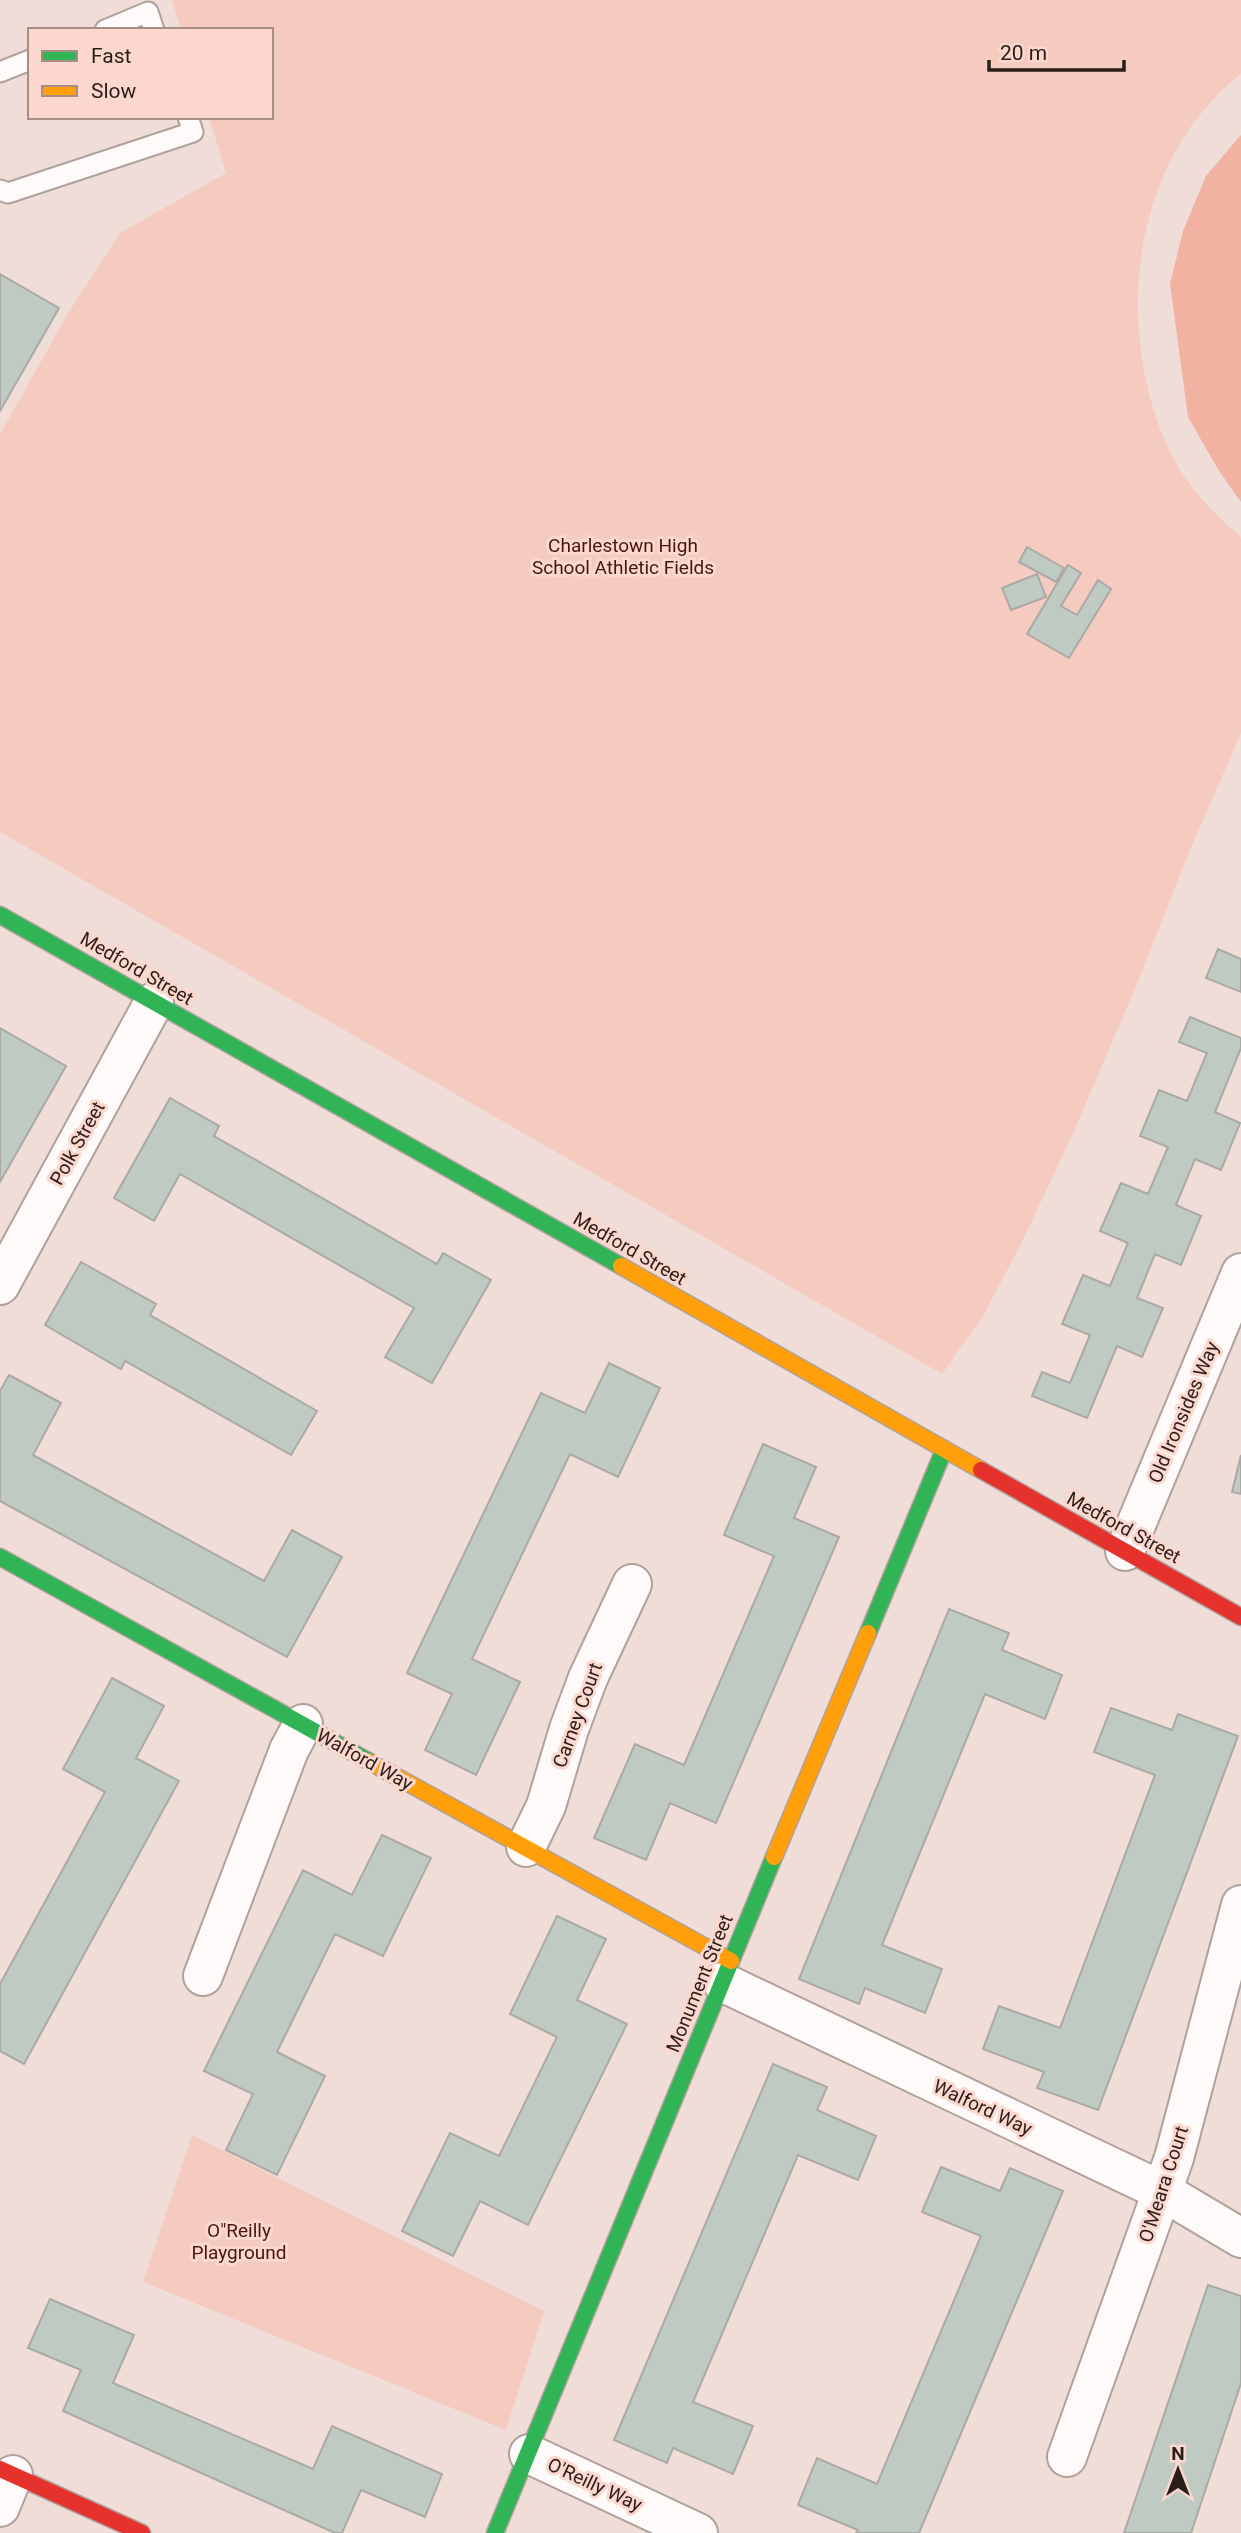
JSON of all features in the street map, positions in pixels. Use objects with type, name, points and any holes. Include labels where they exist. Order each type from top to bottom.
[{"type":"street","name":"Medford Street","points":[[0,915],[1241,1617]]},
{"type":"street","name":"Polk Street","points":[[0,1285],[154,1002]]},
{"type":"street","name":"Old Ironsides Way","points":[[1125,1551],[1241,1273]]},
{"type":"street","name":"Monument Street","points":[[495,2533],[944,1450]]},
{"type":"street","name":"Walford Way","points":[[0,1557],[526,1847],[726,1971],[1162,2191],[1241,2238]]},
{"type":"street","name":"Carney Court","points":[[526,1847],[546,1806],[569,1729],[588,1678],[632,1584]]},
{"type":"street","points":[[203,1976],[289,1751],[303,1724]]},
{"type":"street","name":"O'Meara Court","points":[[1067,2457],[1174,2158],[1241,1905]]},
{"type":"street","name":"O'Reilly Way","points":[[529,2454],[698,2533]]},
{"type":"street","points":[[4,2484],[142,2533]]},
{"type":"lane","points":[[110,28],[148,12],[153,28]]},
{"type":"lane","points":[[0,72],[28,61]]},
{"type":"lane","points":[[0,190],[8,194],[193,132],[189,119]]},
{"type":"green space","name":"Charlestown High School Athletic Fields","points":[[172,0],[1241,0],[1241,74],[1203,110],[1175,153],[1154,201],[1142,252],[1138,304],[1142,357],[1153,408],[1172,456],[1202,500],[1241,537],[1241,733],[1074,1131],[1021,1244],[983,1316],[942,1374],[0,832],[0,434],[70,310],[120,233],[226,173],[210,119],[273,119],[273,28],[180,28]]},
{"type":"green space","name":"O\"Reilly Playground","points":[[192,2135],[544,2311],[506,2430],[143,2282]]},
{"type":"shaded area","points":[[1241,135],[1241,502],[1219,471],[1188,417],[1170,284],[1183,231],[1206,176]]},
{"type":"building","points":[[0,274],[59,308],[0,411]]},
{"type":"building","points":[[1027,547],[1064,568],[1056,582],[1019,562]]},
{"type":"building","points":[[1068,565],[1081,573],[1061,606],[1077,615],[1098,580],[1111,589],[1069,658],[1027,634]]},
{"type":"building","points":[[1037,574],[1046,597],[1011,610],[1002,588]]},
{"type":"building","points":[[1218,949],[1241,959],[1241,992],[1206,978]]},
{"type":"building","points":[[1190,1017],[1241,1038],[1241,1048],[1215,1112],[1240,1123],[1221,1170],[1195,1159],[1176,1205],[1201,1216],[1181,1265],[1155,1254],[1137,1298],[1163,1308],[1142,1357],[1117,1346],[1087,1418],[1032,1396],[1042,1372],[1070,1383],[1090,1335],[1062,1324],[1083,1275],[1110,1286],[1128,1243],[1100,1231],[1121,1183],[1148,1194],[1168,1147],[1140,1136],[1159,1090],[1187,1101],[1207,1053],[1179,1042]]},
{"type":"building","points":[[0,1028],[66,1066],[0,1182]]},
{"type":"building","points":[[170,1098],[219,1126],[214,1136],[437,1264],[443,1253],[491,1280],[432,1383],[385,1357],[414,1308],[180,1174],[154,1221],[114,1198]]},
{"type":"building","points":[[81,1262],[156,1304],[150,1315],[317,1411],[291,1455],[125,1361],[121,1369],[45,1325]]},
{"type":"building","points":[[609,1363],[660,1388],[618,1477],[570,1454],[472,1659],[520,1682],[476,1775],[425,1750],[452,1694],[407,1673],[541,1393],[585,1413]]},
{"type":"building","points":[[9,1375],[61,1403],[33,1455],[264,1581],[292,1530],[342,1557],[287,1657],[0,1501],[0,1391]]},
{"type":"building","points":[[763,1444],[816,1467],[794,1518],[839,1537],[716,1823],[670,1803],[646,1860],[594,1838],[635,1744],[684,1765],[774,1556],[724,1535]]},
{"type":"building","points":[[1241,1455],[1241,1494],[1232,1492]]},
{"type":"building","points":[[949,1609],[1009,1633],[1002,1650],[1062,1675],[1045,1719],[985,1694],[882,1945],[942,1969],[925,2013],[865,1988],[859,2004],[799,1979]]},
{"type":"building","points":[[112,1678],[164,1706],[136,1758],[179,1781],[24,2064],[0,2051],[0,1984],[105,1792],[63,1769]]},
{"type":"building","points":[[1111,1708],[1172,1730],[1178,1714],[1238,1736],[1098,2110],[1037,2088],[1044,2072],[983,2049],[999,2006],[1060,2028],[1155,1775],[1094,1752]]},
{"type":"building","points":[[382,1835],[431,1858],[383,1956],[335,1934],[277,2052],[325,2076],[277,2175],[226,2150],[253,2094],[204,2071],[303,1870],[352,1895]]},
{"type":"building","points":[[557,1916],[606,1939],[577,2000],[627,2024],[528,2225],[480,2201],[453,2256],[402,2231],[450,2133],[499,2156],[557,2037],[510,2014]]},
{"type":"building","points":[[773,2064],[827,2087],[817,2110],[876,2136],[858,2180],[798,2155],[693,2402],[753,2426],[733,2474],[673,2448],[667,2463],[614,2440]]},
{"type":"building","points":[[941,2167],[1000,2191],[1010,2168],[1063,2191],[919,2533],[856,2533],[858,2530],[798,2505],[817,2458],[877,2484],[981,2236],[922,2212]]},
{"type":"building","points":[[1208,2285],[1241,2296],[1241,2383],[1191,2533],[1124,2533]]},
{"type":"building","points":[[50,2299],[134,2335],[113,2383],[313,2469],[332,2426],[442,2474],[425,2517],[361,2490],[342,2533],[335,2533],[63,2411],[81,2370],[28,2348]]},
{"type":"traffic: fast","points":[[0,915],[621,1266]]},
{"type":"traffic: fast","points":[[868,1633],[944,1450]]},
{"type":"traffic: fast","points":[[0,1557],[370,1762]]},
{"type":"traffic: fast","points":[[495,2533],[774,1857]]},
{"type":"traffic: slow","points":[[621,1266],[981,1470]]},
{"type":"traffic: slow","points":[[774,1857],[868,1633]]},
{"type":"traffic: slow","points":[[370,1762],[731,1961]]},
{"type":"traffic: jam","points":[[981,1470],[1241,1617]]},
{"type":"traffic: jam","points":[[0,2469],[142,2533]]}]
